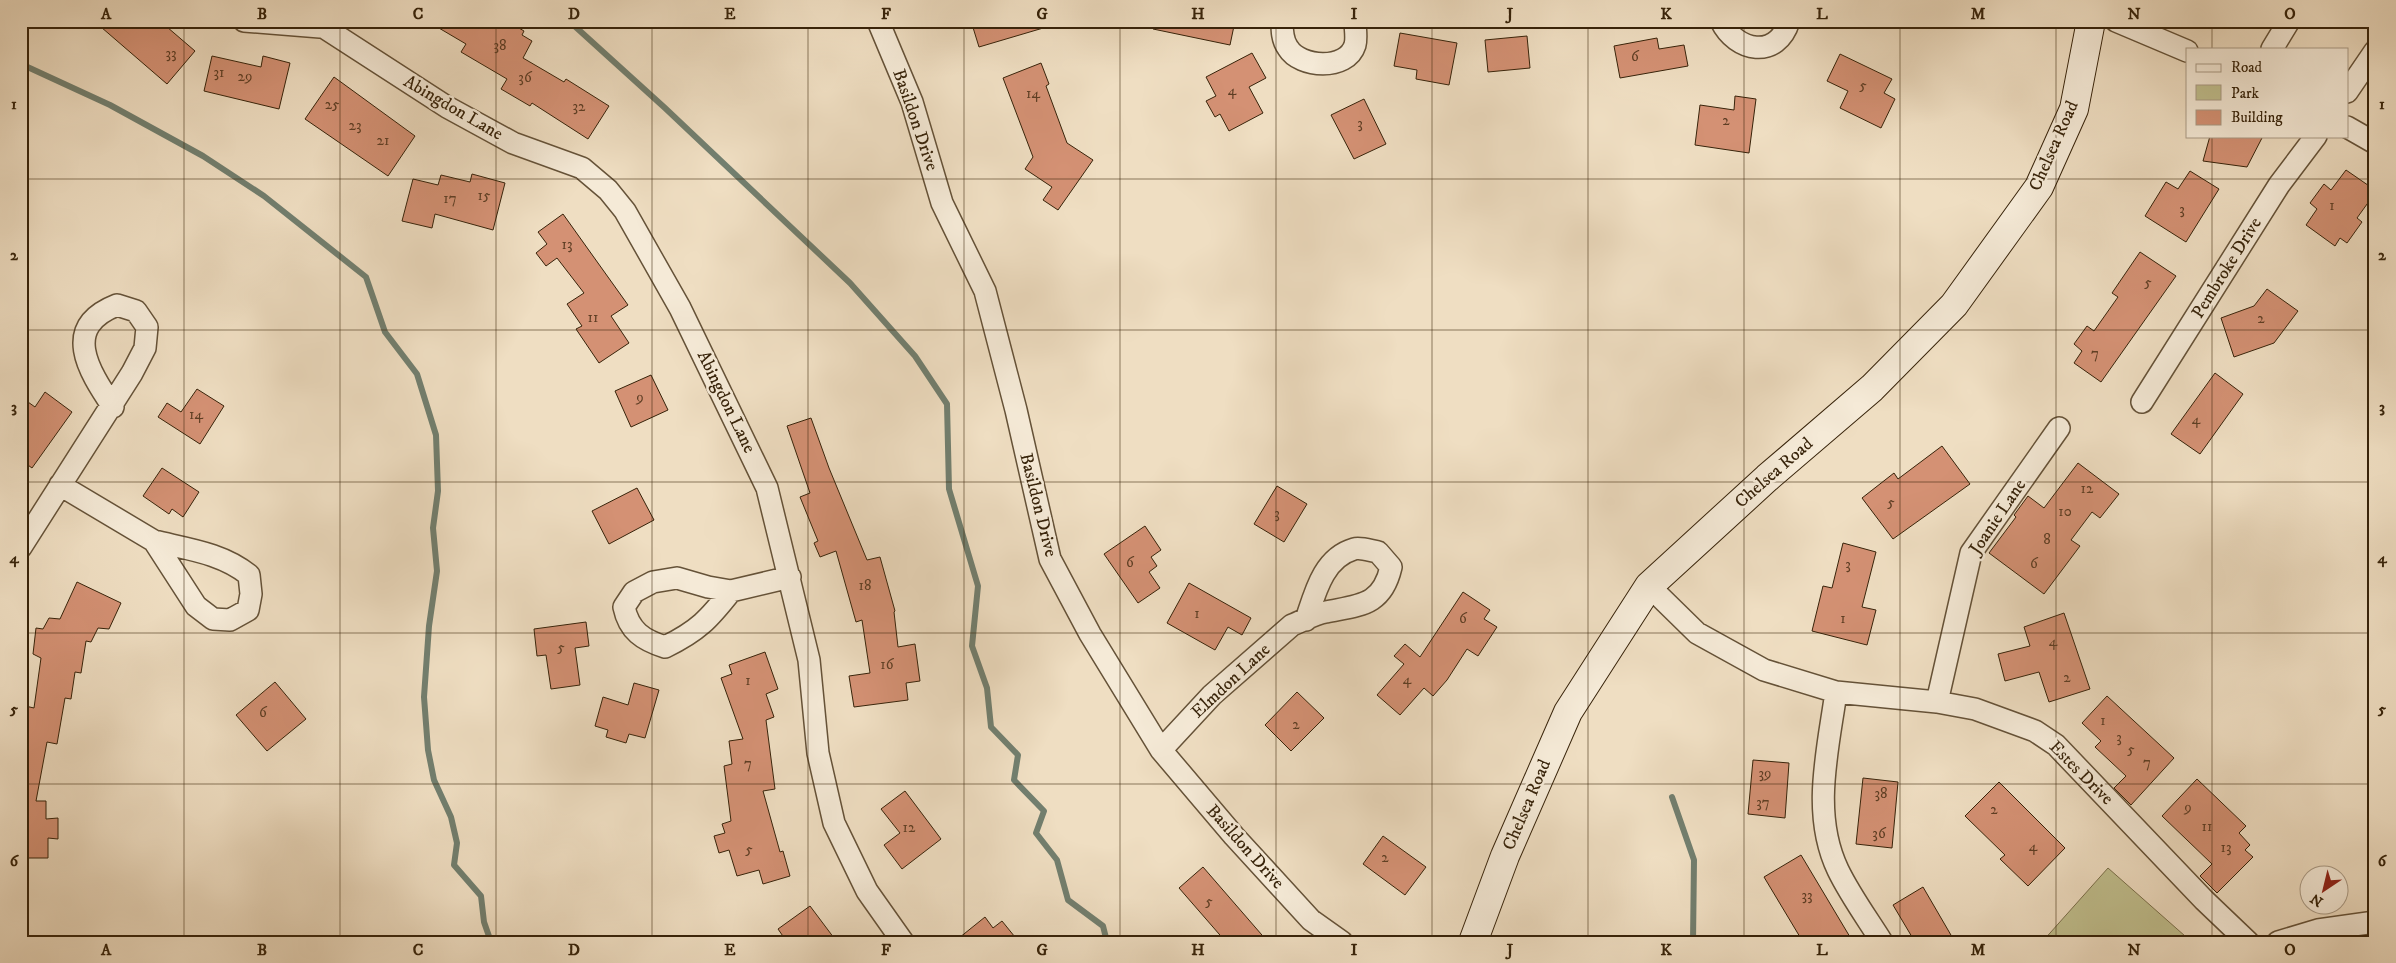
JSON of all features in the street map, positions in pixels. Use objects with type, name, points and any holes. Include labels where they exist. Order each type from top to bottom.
[{"type":"street","name":"Abingdon Lane","points":[[244,21],[317,24],[447,107],[513,143],[582,168],[608,190],[625,211],[680,308],[768,488],[809,660],[818,753],[834,823],[867,891],[903,942]]},
{"type":"street","name":"Basildon Drive","points":[[878,21],[912,102],[942,203],[985,291],[1016,410],[1050,559],[1090,634],[1161,750],[1234,836],[1311,920],[1342,942]]},
{"type":"street","points":[[1282,21],[1282,34],[1288,49],[1299,58],[1318,64],[1334,62],[1346,57],[1354,45],[1355,21]]},
{"type":"street","points":[[1720,21],[1724,28],[1737,39],[1750,46],[1764,49],[1775,44],[1784,35],[1789,21]]},
{"type":"street","name":"Chelsea Road","points":[[1474,942],[1505,856],[1568,712],[1649,586],[1768,478],[1872,388],[1954,305],[2039,187],[2074,109],[2090,21]]},
{"type":"street","points":[[2116,21],[2186,51]]},
{"type":"street","points":[[2273,48],[2290,21]]},
{"type":"street","points":[[2348,90],[2375,50]]},
{"type":"street","points":[[2348,128],[2375,143]]},
{"type":"street","name":"Pembroke Drive","points":[[2142,402],[2280,185],[2315,138]]},
{"type":"street","points":[[21,547],[113,407]]},
{"type":"street","name":"Joanie Lane","points":[[1937,702],[1971,553],[2059,428]]},
{"type":"street","points":[[60,485],[154,541],[214,555],[236,565],[249,575],[251,594],[248,610],[230,620],[213,619],[196,606],[154,541]]},
{"type":"street","points":[[731,591],[708,621],[687,636],[665,647],[648,642],[635,632],[626,618],[624,607],[634,592],[653,582],[677,578],[731,591],[790,576]]},
{"type":"street","name":"Estes Drive","points":[[1649,586],[1697,634],[1764,670],[1836,692],[1937,702],[1975,709],[2013,721],[2035,731],[2056,745],[2204,900],[2248,942]]},
{"type":"street","name":"Elmdon Lane","points":[[1161,750],[1212,695],[1292,625],[1306,620]]},
{"type":"street","points":[[1836,692],[1822,790],[1826,829],[1837,869],[1882,942]]},
{"type":"street","points":[[2278,942],[2318,930],[2375,922]]},
{"type":"green space","points":[[2108,868],[2185,936],[2180,942],[2042,942]]},
{"type":"building","points":[[94,21],[160,21],[195,51],[167,84]]},
{"type":"building","points":[[427,21],[507,21],[524,31],[522,35],[532,41],[523,58],[564,82],[566,79],[609,106],[588,139],[532,103],[530,106],[501,89],[507,79],[461,52],[466,44]]},
{"type":"building","points":[[971,21],[1049,21],[1050,26],[979,47]]},
{"type":"building","points":[[1153,21],[1235,21],[1230,45],[1153,29]]},
{"type":"building","points":[[1400,33],[1457,43],[1449,85],[1416,79],[1417,70],[1394,66]]},
{"type":"building","points":[[1527,36],[1530,68],[1488,72],[1485,40]]},
{"type":"building","points":[[1657,38],[1659,49],[1684,45],[1688,66],[1620,78],[1614,46]]},
{"type":"building","points":[[1252,53],[1266,78],[1249,87],[1263,113],[1229,131],[1220,114],[1215,117],[1206,101],[1216,96],[1206,77]]},
{"type":"building","points":[[1840,54],[1892,79],[1884,93],[1895,99],[1881,128],[1840,108],[1848,91],[1827,81]]},
{"type":"building","points":[[212,56],[261,67],[263,56],[290,63],[279,109],[204,91]]},
{"type":"building","points":[[1041,63],[1049,84],[1046,86],[1067,143],[1093,160],[1058,210],[1043,200],[1052,187],[1025,169],[1033,157],[1003,78]]},
{"type":"building","points":[[334,77],[415,136],[388,176],[305,119]]},
{"type":"building","points":[[1735,96],[1756,99],[1749,153],[1695,145],[1700,105],[1734,110]]},
{"type":"building","points":[[1364,99],[1386,144],[1354,159],[1331,115]]},
{"type":"building","points":[[2209,138],[2262,138],[2247,167],[2203,161]]},
{"type":"building","points":[[2346,170],[2375,190],[2375,193],[2357,218],[2362,222],[2347,243],[2340,238],[2335,246],[2306,225],[2317,209],[2310,203],[2324,184],[2331,190]]},
{"type":"building","points":[[2190,171],[2219,189],[2186,242],[2145,216],[2166,182],[2178,189]]},
{"type":"building","points":[[472,174],[505,183],[493,230],[435,214],[432,228],[402,221],[413,179],[438,185],[441,175],[470,182]]},
{"type":"building","points":[[563,214],[628,305],[611,316],[629,343],[599,363],[576,329],[582,326],[567,304],[584,293],[557,258],[546,266],[536,253],[547,244],[538,232]]},
{"type":"building","points":[[2140,252],[2176,276],[2101,382],[2074,363],[2082,351],[2074,344],[2087,326],[2094,331],[2118,297],[2112,293]]},
{"type":"building","points":[[2267,289],[2298,311],[2274,343],[2234,357],[2221,318],[2254,306]]},
{"type":"building","points":[[2215,373],[2243,394],[2200,454],[2171,434]]},
{"type":"building","points":[[651,375],[668,410],[631,427],[615,391]]},
{"type":"building","points":[[197,389],[224,406],[200,444],[158,417],[167,403],[181,412]]},
{"type":"building","points":[[45,392],[72,412],[32,468],[21,460],[21,397],[35,407]]},
{"type":"building","points":[[811,418],[829,468],[867,560],[880,557],[895,611],[898,647],[915,644],[920,681],[906,683],[908,700],[854,707],[849,676],[870,673],[862,620],[856,622],[836,551],[820,557],[814,543],[818,541],[800,497],[810,493],[787,426]]},
{"type":"building","points":[[1942,446],[1970,484],[1893,539],[1862,498],[1894,473],[1898,479]]},
{"type":"building","points":[[2078,463],[2119,494],[2100,518],[2092,512],[2071,540],[2080,546],[2044,594],[1989,553],[2016,517],[2014,515],[2028,496],[2044,508]]},
{"type":"building","points":[[162,468],[199,492],[183,517],[172,509],[169,514],[143,496]]},
{"type":"building","points":[[1277,486],[1307,504],[1284,542],[1254,524]]},
{"type":"building","points":[[637,488],[654,520],[609,544],[592,511]]},
{"type":"building","points":[[1145,526],[1161,550],[1151,557],[1157,566],[1149,572],[1160,588],[1138,603],[1104,554]]},
{"type":"building","points":[[1843,543],[1876,552],[1862,607],[1876,610],[1867,645],[1812,631],[1823,586],[1832,588]]},
{"type":"building","points":[[77,582],[121,603],[109,629],[98,628],[91,642],[86,641],[81,673],[75,672],[71,699],[65,698],[57,744],[47,742],[36,801],[46,801],[46,819],[58,818],[58,839],[48,838],[48,858],[21,858],[21,705],[34,708],[41,658],[33,654],[36,628],[43,629],[49,618],[60,619]]},
{"type":"building","points":[[1189,583],[1251,618],[1242,635],[1228,627],[1215,650],[1167,623]]},
{"type":"building","points":[[1463,592],[1490,610],[1484,619],[1497,627],[1478,656],[1467,649],[1447,680],[1433,696],[1424,688],[1400,715],[1377,695],[1404,664],[1394,656],[1405,644],[1420,657]]},
{"type":"building","points":[[2064,613],[2090,689],[2049,702],[2039,672],[2005,681],[1998,654],[2030,646],[2024,627]]},
{"type":"building","points":[[586,622],[589,646],[575,648],[580,685],[551,689],[546,655],[537,656],[534,629]]},
{"type":"building","points":[[765,652],[778,689],[766,694],[774,717],[766,720],[775,789],[763,791],[780,852],[783,851],[790,876],[763,884],[759,870],[737,876],[729,850],[719,853],[714,836],[725,833],[722,824],[731,821],[724,766],[732,764],[729,741],[743,739],[721,678],[732,674],[729,665]]},
{"type":"building","points":[[275,682],[306,719],[267,751],[236,715]]},
{"type":"building","points":[[634,683],[659,690],[645,738],[629,734],[626,743],[606,737],[608,730],[595,726],[603,697],[628,705]]},
{"type":"building","points":[[1297,692],[1324,718],[1291,751],[1265,725]]},
{"type":"building","points":[[2107,696],[2174,758],[2131,805],[2114,788],[2126,776],[2095,747],[2101,741],[2082,723]]},
{"type":"building","points":[[1753,760],[1789,763],[1785,818],[1748,814]]},
{"type":"building","points":[[1863,778],[1898,782],[1892,848],[1856,844]]},
{"type":"building","points":[[2197,779],[2246,826],[2239,833],[2250,845],[2245,850],[2253,857],[2217,893],[2200,876],[2212,864],[2162,816]]},
{"type":"building","points":[[1999,782],[2065,848],[2028,886],[2000,859],[2005,855],[1965,816]]},
{"type":"building","points":[[905,791],[941,839],[902,869],[884,845],[900,833],[881,809]]},
{"type":"building","points":[[1383,836],[1426,867],[1405,895],[1363,864]]},
{"type":"building","points":[[1801,855],[1853,942],[1803,942],[1764,877]]},
{"type":"building","points":[[1203,867],[1268,942],[1226,942],[1179,888]]},
{"type":"building","points":[[1923,887],[1955,942],[1915,942],[1893,905]]},
{"type":"building","points":[[810,906],[837,942],[787,942],[778,929]]},
{"type":"building","points":[[985,917],[993,928],[1002,921],[1019,942],[954,942]]},
{"type":"waterway","points":[[569,21],[665,108],[850,283],[915,356],[947,404],[949,489],[978,586],[972,646],[987,688],[991,727],[1018,755],[1014,780],[1044,811],[1036,833],[1057,860],[1068,900],[1103,926],[1107,942]]},
{"type":"waterway","points":[[21,64],[110,105],[203,156],[264,196],[366,277],[385,332],[417,374],[436,435],[438,491],[433,528],[437,571],[429,626],[424,697],[428,750],[434,780],[451,817],[457,843],[454,865],[481,896],[484,922],[491,942]]},
{"type":"waterway","points":[[1672,797],[1694,860],[1693,942]]}]
